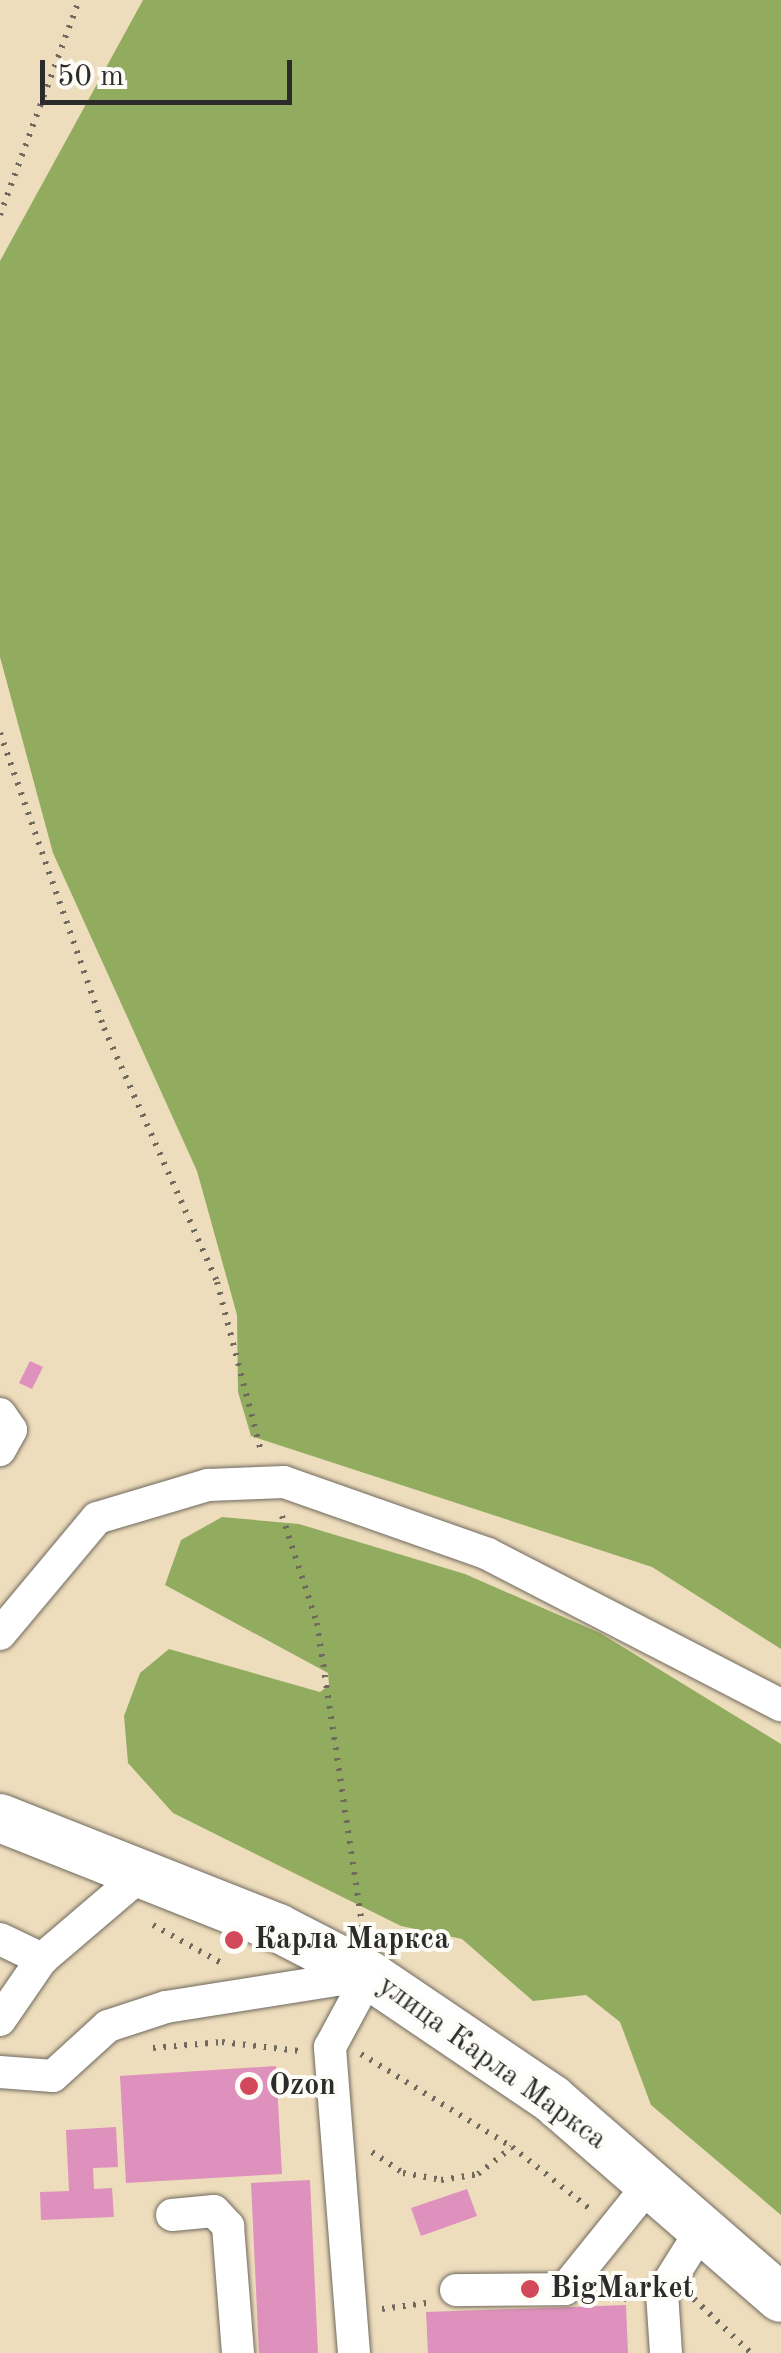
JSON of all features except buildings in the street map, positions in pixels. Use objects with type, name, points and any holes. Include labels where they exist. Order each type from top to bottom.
[{"type":"highway","name":"улица Карла Маркса","points":[[0,1818],[126,1886],[369,1975],[537,2088],[652,2180],[781,2298]]},
{"type":"street","points":[[0,1414],[11,1430],[0,1450]]},
{"type":"street","points":[[0,1634],[97,1518],[155,1496],[271,1482],[338,1495],[488,1554],[781,1706]]},
{"type":"street","points":[[0,2020],[42,1959],[126,1886]]},
{"type":"street","points":[[0,1939],[42,1959]]},
{"type":"street","points":[[0,2072],[53,2076],[90,2039],[166,2007],[261,1988],[369,1975]]},
{"type":"street","points":[[354,2353],[334,2118],[332,2037],[369,1975]]},
{"type":"street","points":[[456,2290],[565,2289],[652,2180]]},
{"type":"street","points":[[172,2215],[214,2211],[228,2226],[238,2353]]},
{"type":"street","points":[[666,2353],[669,2276],[704,2226]]},
{"type":"path","points":[[0,215],[79,0]]},
{"type":"path","points":[[0,733],[104,1028],[217,1282],[271,1482],[316,1623],[369,1975]]},
{"type":"path","points":[[126,1886],[261,1988]]},
{"type":"path","points":[[332,2037],[512,2147],[613,2227]]},
{"type":"path","points":[[90,2039],[126,2048],[222,2042],[278,2053]]},
{"type":"path","points":[[334,2118],[403,2173],[441,2180],[478,2174],[512,2147]]},
{"type":"path","points":[[669,2276],[752,2353]]},
{"type":"path","points":[[565,2289],[616,2289],[632,2318]]},
{"type":"green space","points":[[143,0],[781,0],[781,1649],[652,1567],[251,1436],[238,1392],[237,1315],[197,1171],[53,853],[0,657],[0,261]]},
{"type":"green space","points":[[222,1517],[299,1524],[465,1574],[600,1633],[781,1744],[781,2215],[651,2105],[620,2022],[586,1995],[533,2001],[462,1939],[401,1926],[173,1813],[128,1763],[124,1716],[140,1673],[169,1649],[320,1692],[329,1685],[328,1673],[165,1585],[181,1540]]},
{"type":"place","name":"Карла Маркса","points":[[234,1940]]},
{"type":"place","name":"Ozon","points":[[249,2086]]},
{"type":"place","name":"BigMarket","points":[[530,2289]]}]
